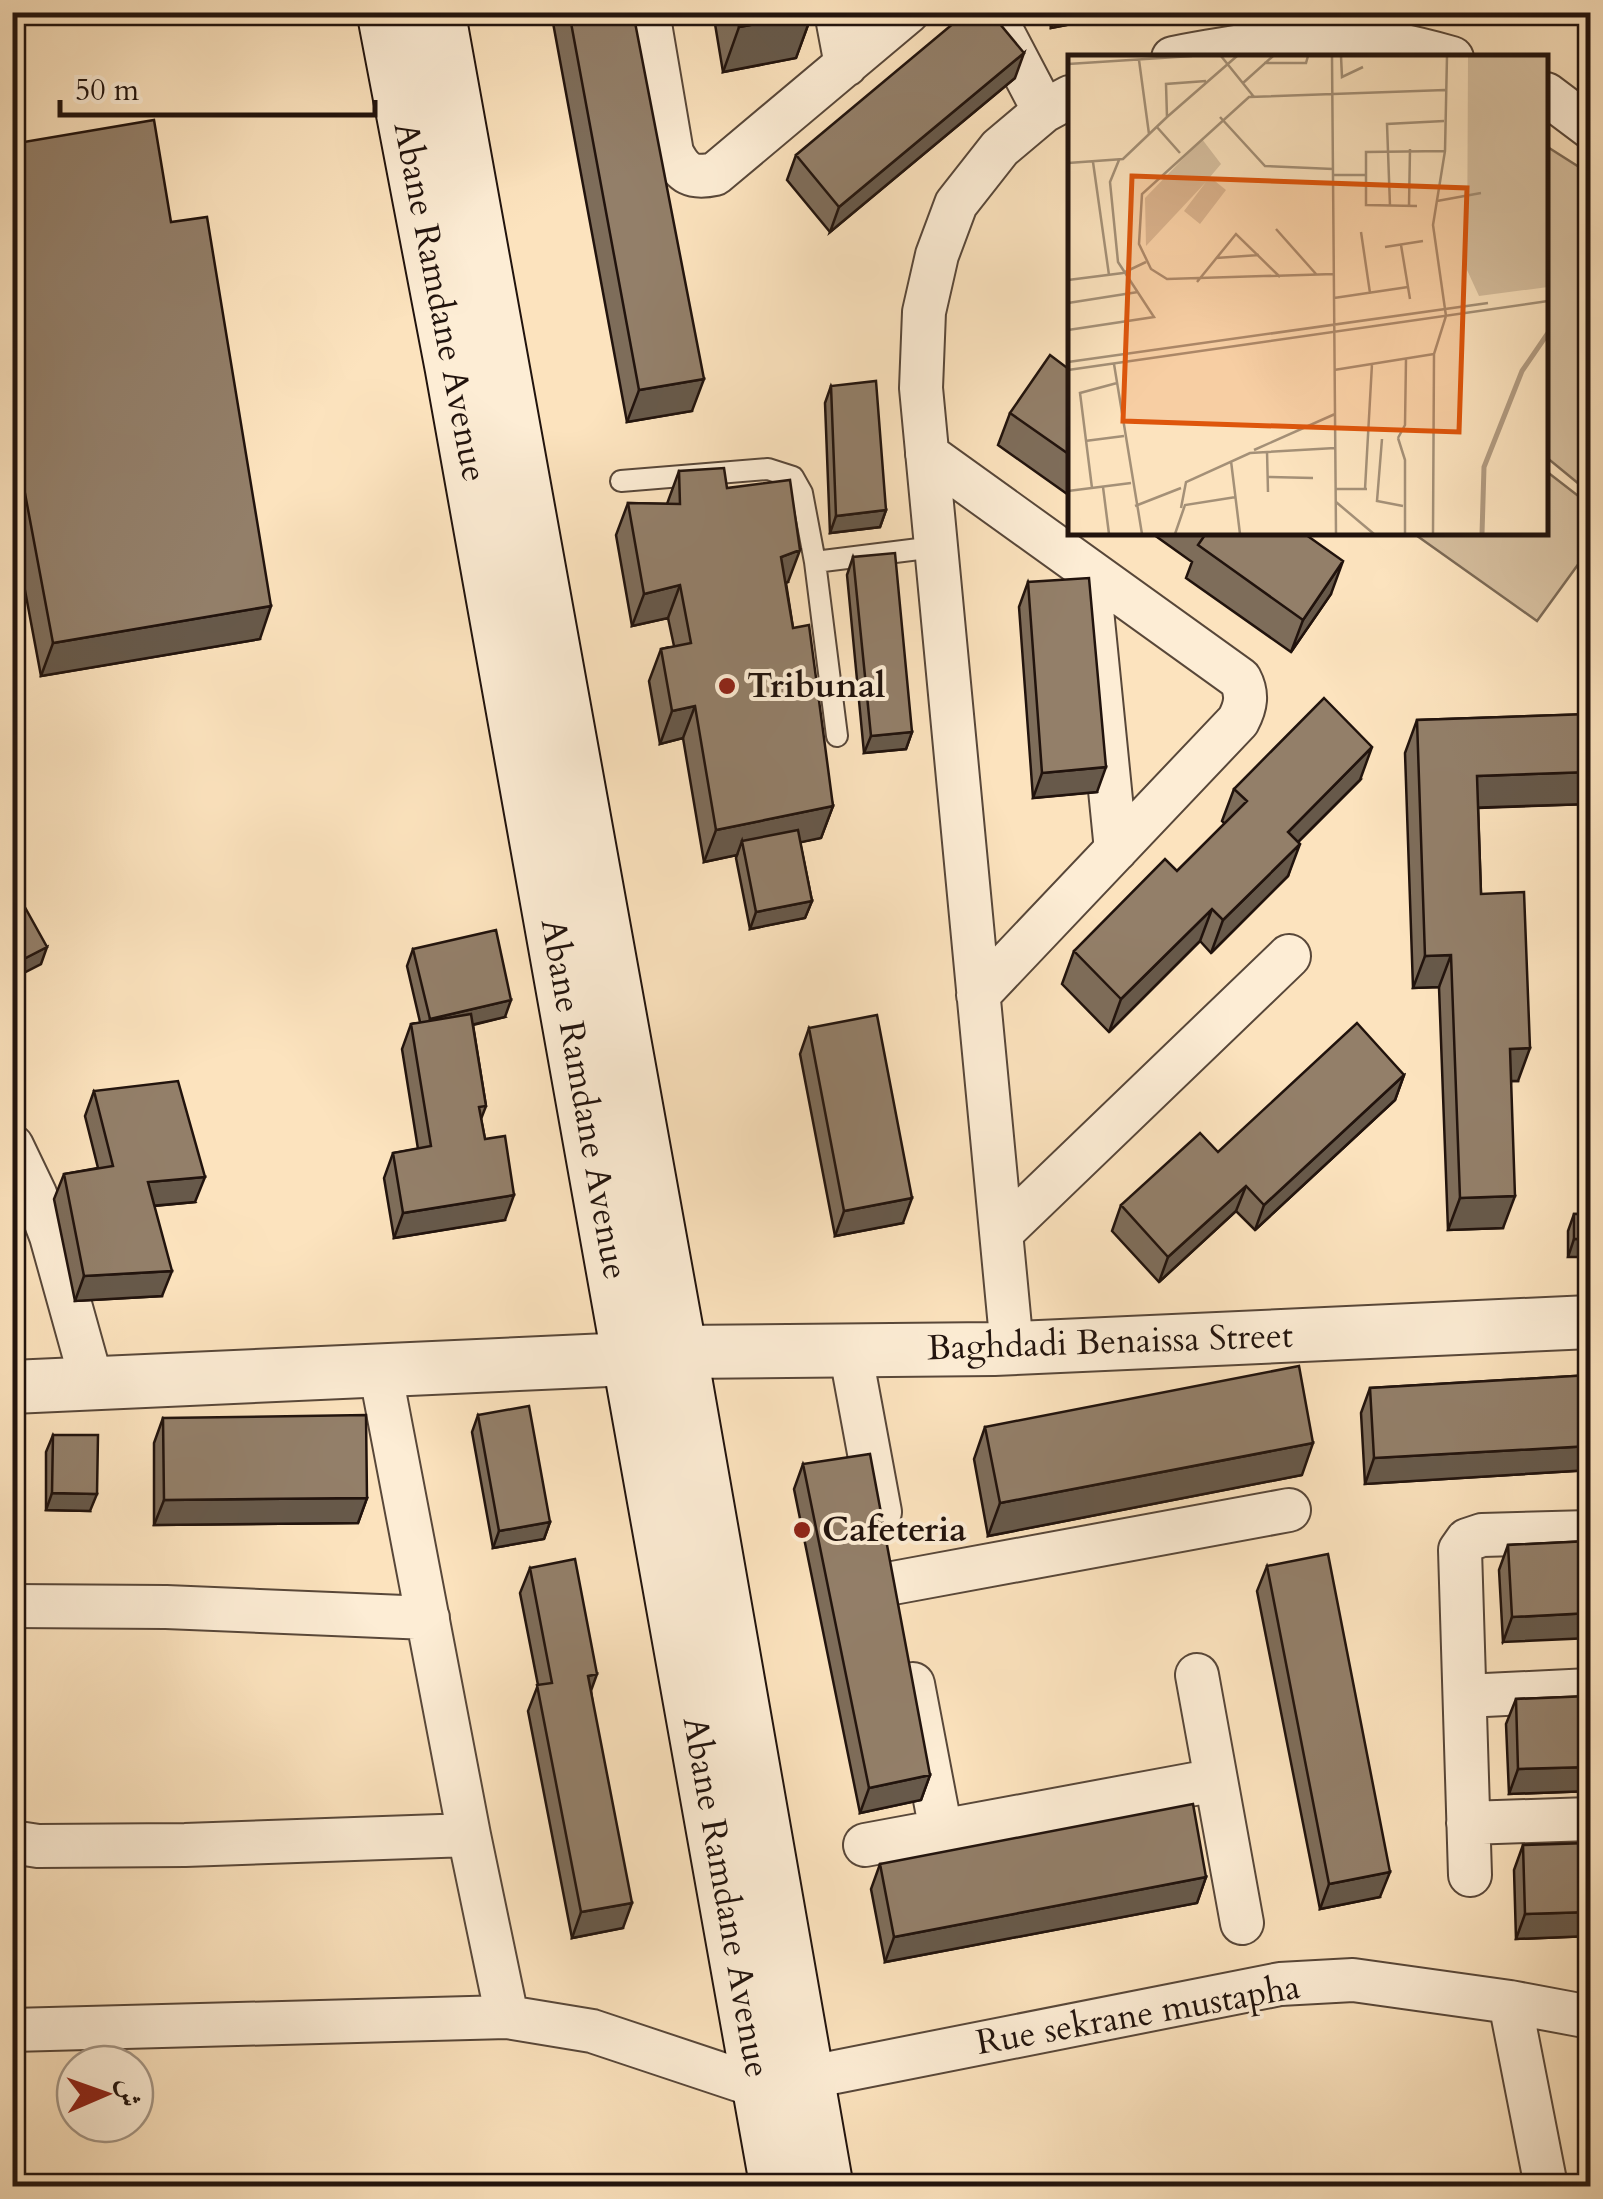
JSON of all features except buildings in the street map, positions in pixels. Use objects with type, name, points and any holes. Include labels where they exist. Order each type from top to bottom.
[{"type":"main road","name":"Abane Ramdane Avenue","points":[[386,12],[453,367],[654,1356]]},
{"type":"main road","name":"Abane Ramdane Avenue","points":[[437,12],[654,1356],[783,2083],[825,2186]]},
{"type":"main road","name":"Abane Ramdane Avenue","points":[[778,2186],[783,2083]]},
{"type":"street","points":[[648,12],[672,153],[679,167],[689,174],[703,176],[715,174],[908,12]]},
{"type":"street","points":[[836,12],[846,65]]},
{"type":"street","points":[[992,12],[1057,104],[1000,148],[956,204],[937,255],[924,312],[921,388],[1012,1348]]},
{"type":"street","points":[[1188,55],[1253,42],[1347,38],[1441,55]]},
{"type":"street","points":[[1548,96],[1590,127]]},
{"type":"street","points":[[927,454],[1240,679],[1246,698],[1238,721],[978,994]]},
{"type":"street","points":[[1088,570],[1116,850]]},
{"type":"street","points":[[1001,1233],[1289,956]]},
{"type":"street","points":[[12,1146],[52,1236],[92,1383]]},
{"type":"street","name":"Baghdadi Benaissa Street","points":[[12,1387],[654,1356],[1012,1348],[1590,1322]]},
{"type":"street","points":[[850,1350],[940,1831]]},
{"type":"street","points":[[380,1370],[506,2017]]},
{"type":"street","points":[[899,1615],[1289,1510]]},
{"type":"street","points":[[1470,1875],[1460,1550],[1467,1540],[1482,1534],[1590,1532]]},
{"type":"street","points":[[12,1606],[428,1618]]},
{"type":"street","points":[[1197,1674],[1242,1923]]},
{"type":"street","points":[[1465,1696],[1590,1690]]},
{"type":"street","points":[[865,1846],[1216,1780]]},
{"type":"street","points":[[1468,1823],[1590,1819]]},
{"type":"street","points":[[12,1842],[38,1846],[185,1844],[469,1835]]},
{"type":"street","name":"Rue sekrane mustapha","points":[[783,2083],[1280,1984],[1353,1980],[1590,2017]]},
{"type":"street","points":[[1510,2002],[1546,2186]]},
{"type":"street","points":[[12,2030],[506,2017],[592,2031],[783,2083]]},
{"type":"lane","points":[[621,481],[768,468],[793,478],[802,493],[815,562],[837,736]]},
{"type":"lane","points":[[815,562],[936,548]]},
{"type":"shaded area","points":[[1548,147],[1590,174],[1590,493],[1548,459]]},
{"type":"shaded area","points":[[1548,473],[1590,505],[1590,548],[1537,621],[1416,535],[1548,535]]},
{"type":"place","name":"Tribunal","points":[[727,686]]},
{"type":"place","name":"Cafeteria","points":[[802,1530]]}]
